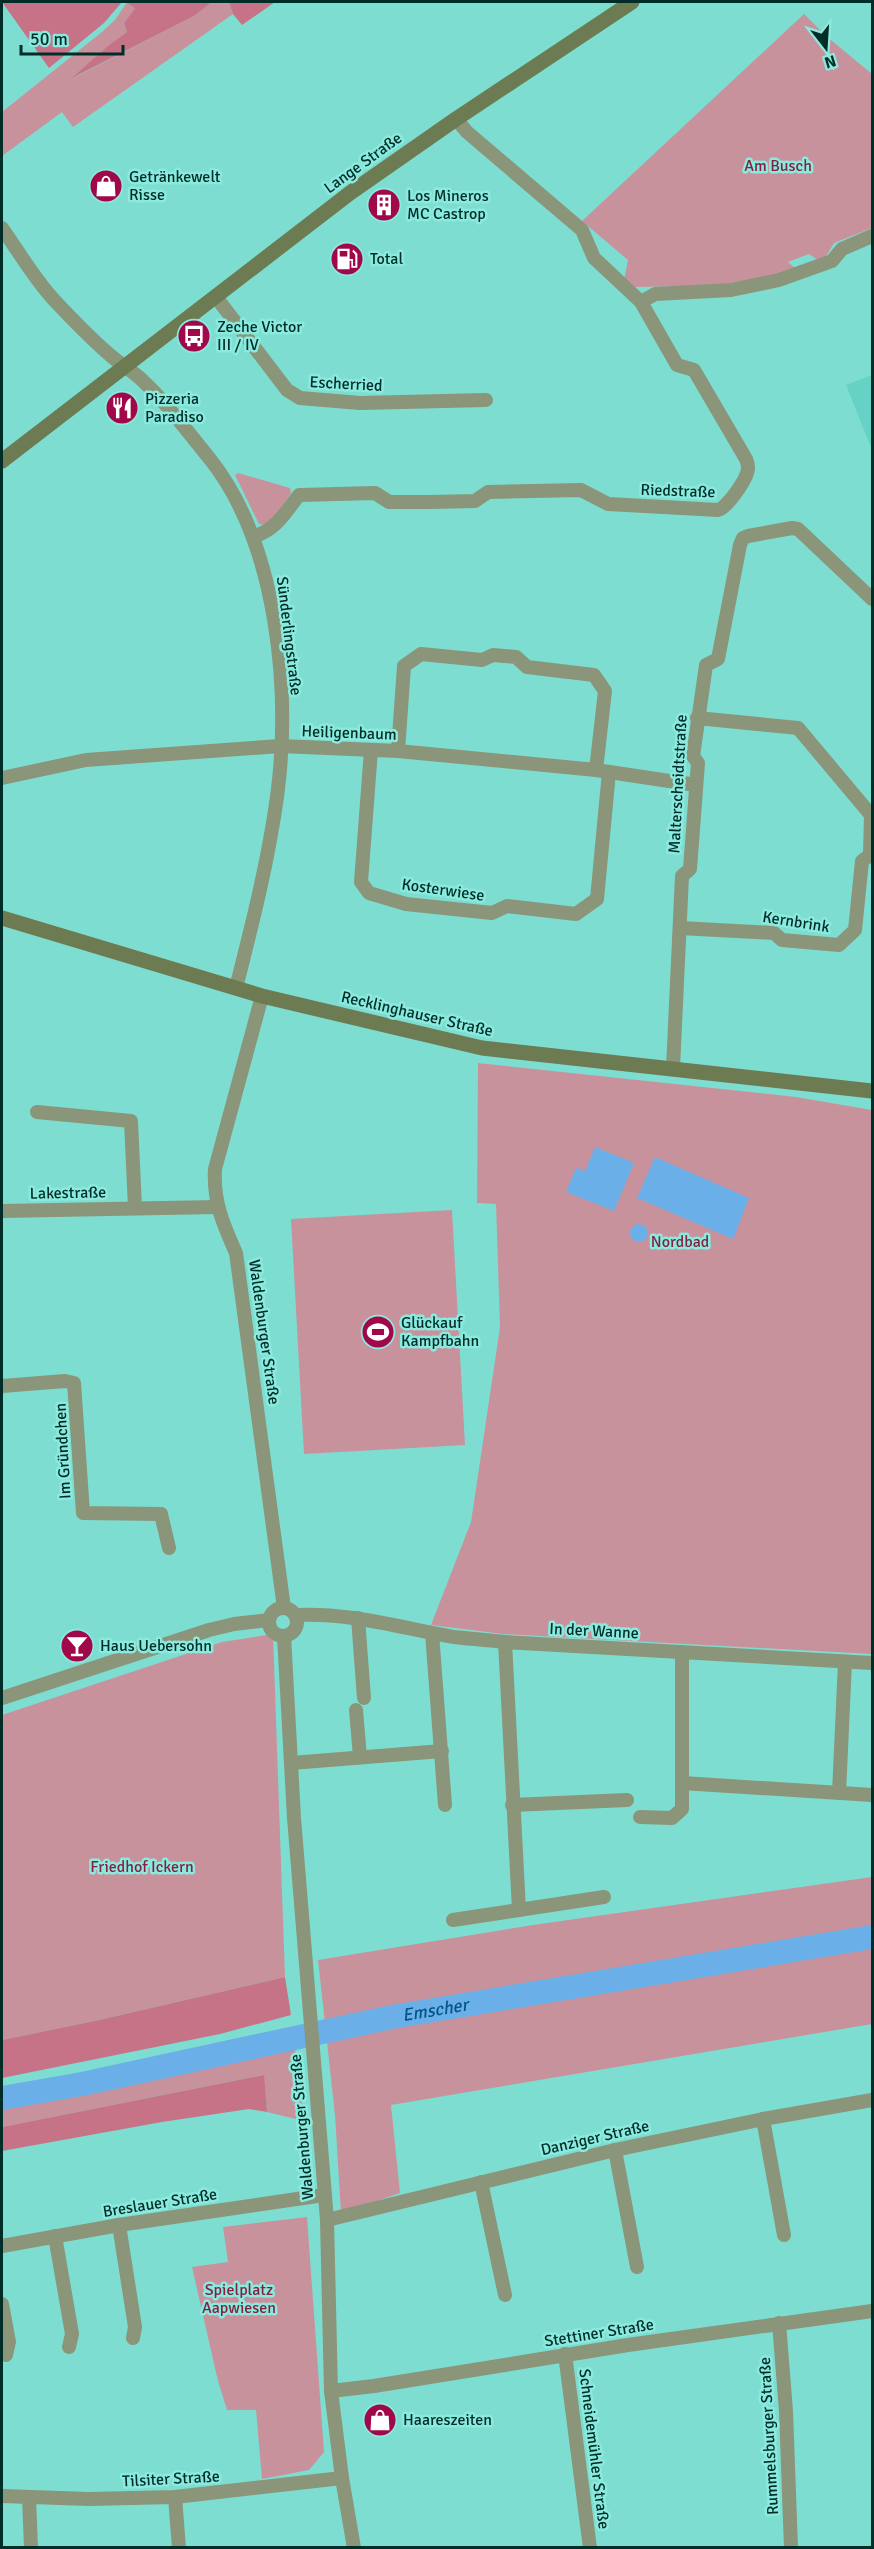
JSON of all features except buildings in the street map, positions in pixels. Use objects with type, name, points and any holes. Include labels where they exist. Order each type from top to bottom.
[{"type":"street","name":"Lange Straße","points":[[2,461],[350,193],[456,119],[632,2]]},
{"type":"street","name":"Riedstraße","points":[[253,537],[270,531],[299,495],[375,493],[389,502],[431,502],[475,501],[488,492],[581,490],[608,504],[718,510],[724,509],[747,474],[749,467],[746,459],[694,370],[676,365],[641,302],[594,258],[582,230],[467,132],[456,119]]},
{"type":"street","points":[[2,228],[54,300],[125,368]]},
{"type":"street","points":[[641,302],[655,294],[731,290],[778,280],[832,261],[842,249],[873,236]]},
{"type":"street","points":[[2,254],[13,244]]},
{"type":"street","name":"Escherried","points":[[216,297],[287,390],[300,398],[360,403],[486,400]]},
{"type":"street","name":"Sünderlingstraße","points":[[125,368],[146,383],[222,475],[253,537],[271,603],[279,670],[280,746],[277,794],[263,878],[236,988]]},
{"type":"street","name":"Malterscheidtstraße","points":[[673,1068],[682,876],[690,869],[698,763],[693,756],[697,718],[706,665],[718,659],[743,538],[792,528],[798,529],[873,599]]},
{"type":"street","name":"Kosterwiese","points":[[371,750],[361,882],[369,893],[406,904],[492,914],[507,906],[576,914],[597,899],[605,691],[594,675],[527,667],[516,657],[493,655],[482,660],[421,654],[404,666],[398,751]]},
{"type":"street","name":"Kernbrink","points":[[680,928],[774,933],[782,940],[839,945],[855,930],[862,861],[870,855],[871,815],[798,728],[697,718]]},
{"type":"street","name":"Heiligenbaum","points":[[2,778],[86,760],[280,746],[398,751],[602,771],[696,785]]},
{"type":"street","name":"Recklinghauser Straße","points":[[2,918],[262,996],[482,1048],[873,1091]]},
{"type":"street","name":"Waldenburger Straße","points":[[262,996],[215,1169],[214,1187],[217,1207],[236,1253],[289,1612]]},
{"type":"street","points":[[37,1112],[131,1121],[135,1208]]},
{"type":"street","name":"Lakestraße","points":[[2,1211],[217,1207]]},
{"type":"street","name":"Im Gründchen","points":[[2,1386],[65,1381],[74,1383],[83,1513],[161,1514],[169,1548]]},
{"type":"street","points":[[2,1698],[208,1630],[269,1620],[276,1610],[289,1612],[296,1623],[294,1630],[284,1636],[273,1631],[269,1620]]},
{"type":"street","name":"In der Wanne","points":[[289,1612],[358,1618],[432,1633],[505,1642],[873,1663]]},
{"type":"street","points":[[358,1618],[363,1698]]},
{"type":"street","points":[[432,1633],[445,1805]]},
{"type":"street","name":"Waldenburger Straße","points":[[284,1636],[308,2001],[327,2220],[332,2391],[342,2478],[354,2547]]},
{"type":"street","points":[[505,1642],[519,1910]]},
{"type":"street","points":[[640,1817],[672,1818],[682,1809],[682,1652]]},
{"type":"street","points":[[839,1793],[845,1662]]},
{"type":"street","points":[[356,1710],[360,1757]]},
{"type":"street","points":[[291,1763],[442,1751]]},
{"type":"street","points":[[682,1783],[873,1795]]},
{"type":"street","points":[[512,1805],[627,1800]]},
{"type":"street","points":[[453,1920],[604,1897]]},
{"type":"street","name":"Danziger Straße","points":[[327,2220],[615,2150],[763,2119],[873,2100]]},
{"type":"street","points":[[763,2119],[784,2235]]},
{"type":"street","points":[[615,2150],[637,2267]]},
{"type":"street","points":[[481,2182],[505,2295]]},
{"type":"street","name":"Breslauer Straße","points":[[2,2246],[119,2225],[324,2195]]},
{"type":"street","points":[[119,2225],[135,2327],[133,2338]]},
{"type":"street","points":[[55,2236],[72,2334],[69,2348]]},
{"type":"street","points":[[2,2304],[9,2342],[6,2355]]},
{"type":"street","name":"Stettiner Straße","points":[[332,2391],[566,2354],[779,2323],[873,2312]]},
{"type":"street","name":"Rummelsburger Straße","points":[[779,2323],[786,2411],[791,2547]]},
{"type":"street","name":"Schneidemühler Straße","points":[[566,2354],[590,2547]]},
{"type":"street","name":"Tilsiter Straße","points":[[2,2496],[89,2499],[175,2498],[342,2478]]},
{"type":"street","points":[[28,2497],[31,2547]]},
{"type":"street","points":[[175,2498],[179,2547]]},
{"type":"shaded area","points":[[2,2],[122,2],[104,23],[49,68]]},
{"type":"shaded area","points":[[126,2],[212,2],[194,16],[72,78],[127,32],[124,23],[135,8]]},
{"type":"shaded area","points":[[229,2],[275,2],[242,25],[233,14]]},
{"type":"shaded area","points":[[872,375],[872,450],[846,385]]},
{"type":"shaded area","points":[[285,1977],[291,2015],[220,2034],[2,2078],[2,2040]]},
{"type":"shaded area","points":[[264,2075],[267,2112],[249,2109],[2,2151],[2,2127]]},
{"type":"green space","points":[[127,2],[135,8],[124,23],[127,32],[109,45],[75,77],[194,16],[212,2],[229,2],[233,14],[73,127],[62,112],[2,156],[2,112],[102,32],[115,20]]},
{"type":"green space","name":"Am Busch","points":[[804,14],[826,36],[872,74],[872,228],[834,243],[825,258],[819,261],[809,254],[788,262],[796,269],[775,275],[716,284],[634,287],[624,280],[628,260],[582,221]]},
{"type":"green space","points":[[238,473],[290,488],[291,493],[272,521],[265,525],[259,524],[235,475]]},
{"type":"green space","name":"Nordbad","points":[[478,1063],[796,1097],[872,1110],[872,1654],[503,1634],[431,1625],[471,1522],[500,1327],[496,1204],[477,1203]]},
{"type":"green space","name":"Glückauf Kampfbahn","points":[[452,1210],[465,1445],[304,1454],[291,1219]]},
{"type":"green space","name":"Friedhof Ickern","points":[[273,1634],[285,1977],[2,2040],[2,1715],[222,1642]]},
{"type":"green space","points":[[872,1877],[872,2024],[391,2105],[400,2193],[341,2213],[335,2115],[318,1960],[533,1925]]},
{"type":"green space","points":[[295,2048],[304,2121],[267,2112],[263,2075],[2,2127],[2,2108]]},
{"type":"green space","name":"Spielplatz Aapwiesen","points":[[307,2217],[324,2452],[309,2470],[262,2479],[256,2410],[227,2410],[218,2381],[192,2267],[228,2262],[223,2227]]},
{"type":"water","points":[[595,1147],[634,1163],[614,1211],[566,1192],[576,1168],[585,1171]]},
{"type":"water","points":[[655,1157],[749,1198],[733,1239],[637,1198]]},
{"type":"water","points":[[639,1224],[645,1227],[648,1233],[645,1239],[639,1242],[633,1239],[630,1233],[633,1227]]},
{"type":"waterway","name":"Emscher","points":[[2,2098],[82,2084],[392,2017],[872,1937]]},
{"type":"place","name":"Getränkewelt Risse","points":[[106,186]]},
{"type":"place","name":"Los Mineros MC Castrop","points":[[384,205]]},
{"type":"place","name":"Total","points":[[347,259]]},
{"type":"place","name":"Zeche Victor III / IV","points":[[194,336]]},
{"type":"place","name":"Pizzeria Paradiso","points":[[122,408]]},
{"type":"place","name":"Glückauf Kampfbahn","points":[[378,1332]]},
{"type":"place","name":"Haus Uebersohn","points":[[77,1646]]},
{"type":"place","name":"Haareszeiten","points":[[380,2420]]}]
